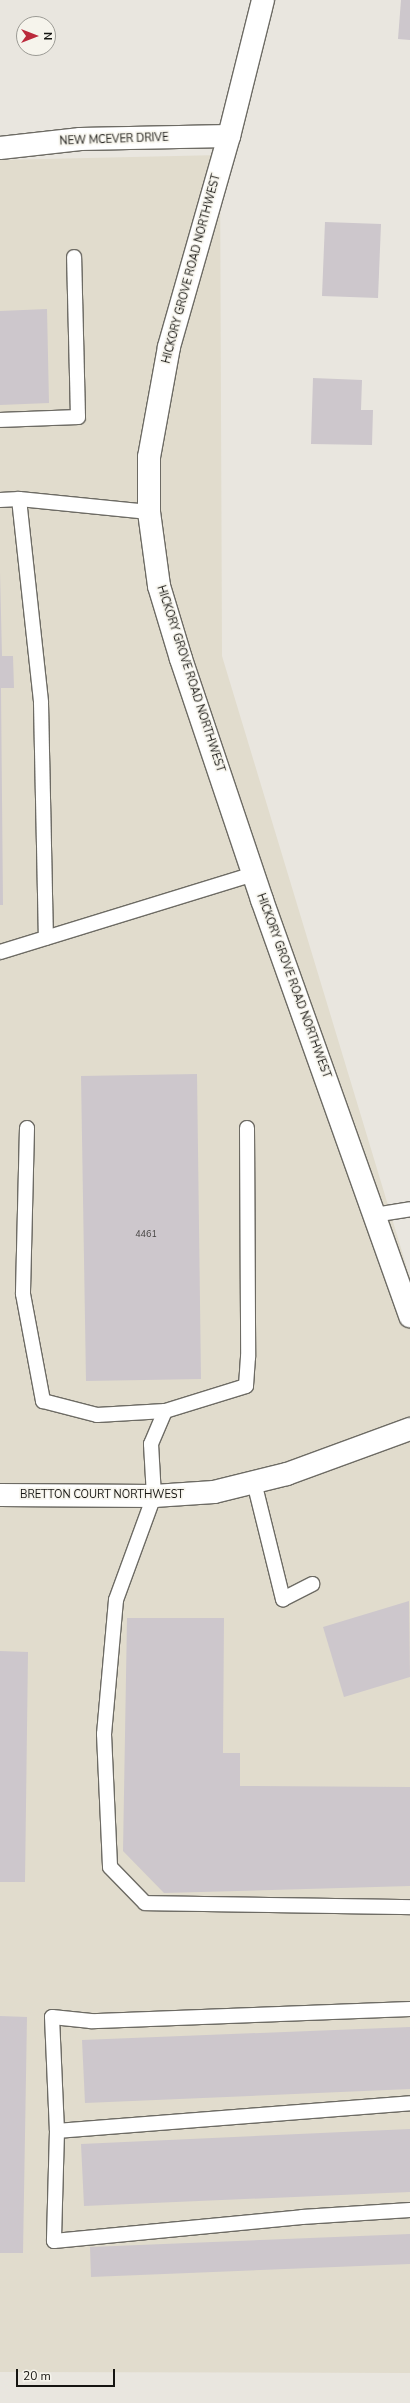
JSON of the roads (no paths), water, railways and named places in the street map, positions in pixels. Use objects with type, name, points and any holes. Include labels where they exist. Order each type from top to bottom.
[{"type":"street","name":"HICKORY GROVE ROAD NORTHWEST","points":[[263,0],[229,136],[169,347],[149,457],[149,512],[159,586],[181,658],[254,874],[410,1316]]},
{"type":"street","name":"NEW MCEVER DRIVE","points":[[0,148],[80,139],[229,136]]},
{"type":"street","name":"BRETTON COURT NORTHWEST","points":[[0,1495],[154,1496],[214,1492],[254,1482],[336,1457],[410,1429]]},
{"type":"lane","points":[[0,420],[78,417],[74,257]]},
{"type":"lane","points":[[0,500],[19,499],[149,512]]},
{"type":"lane","points":[[19,499],[41,703],[46,938]]},
{"type":"lane","points":[[0,952],[254,874]]},
{"type":"lane","points":[[27,1128],[24,1294],[43,1401],[97,1414],[165,1411],[246,1386],[248,1357],[247,1128]]},
{"type":"lane","points":[[374,1215],[410,1209]]},
{"type":"lane","points":[[165,1411],[151,1444],[154,1496],[116,1600],[104,1734],[110,1867],[145,1903],[410,1907]]},
{"type":"lane","points":[[254,1482],[283,1599],[312,1584]]},
{"type":"lane","points":[[410,2009],[91,2021],[52,2017],[57,2131],[54,2241],[302,2217],[410,2210]]},
{"type":"lane","points":[[57,2131],[410,2103]]}]
